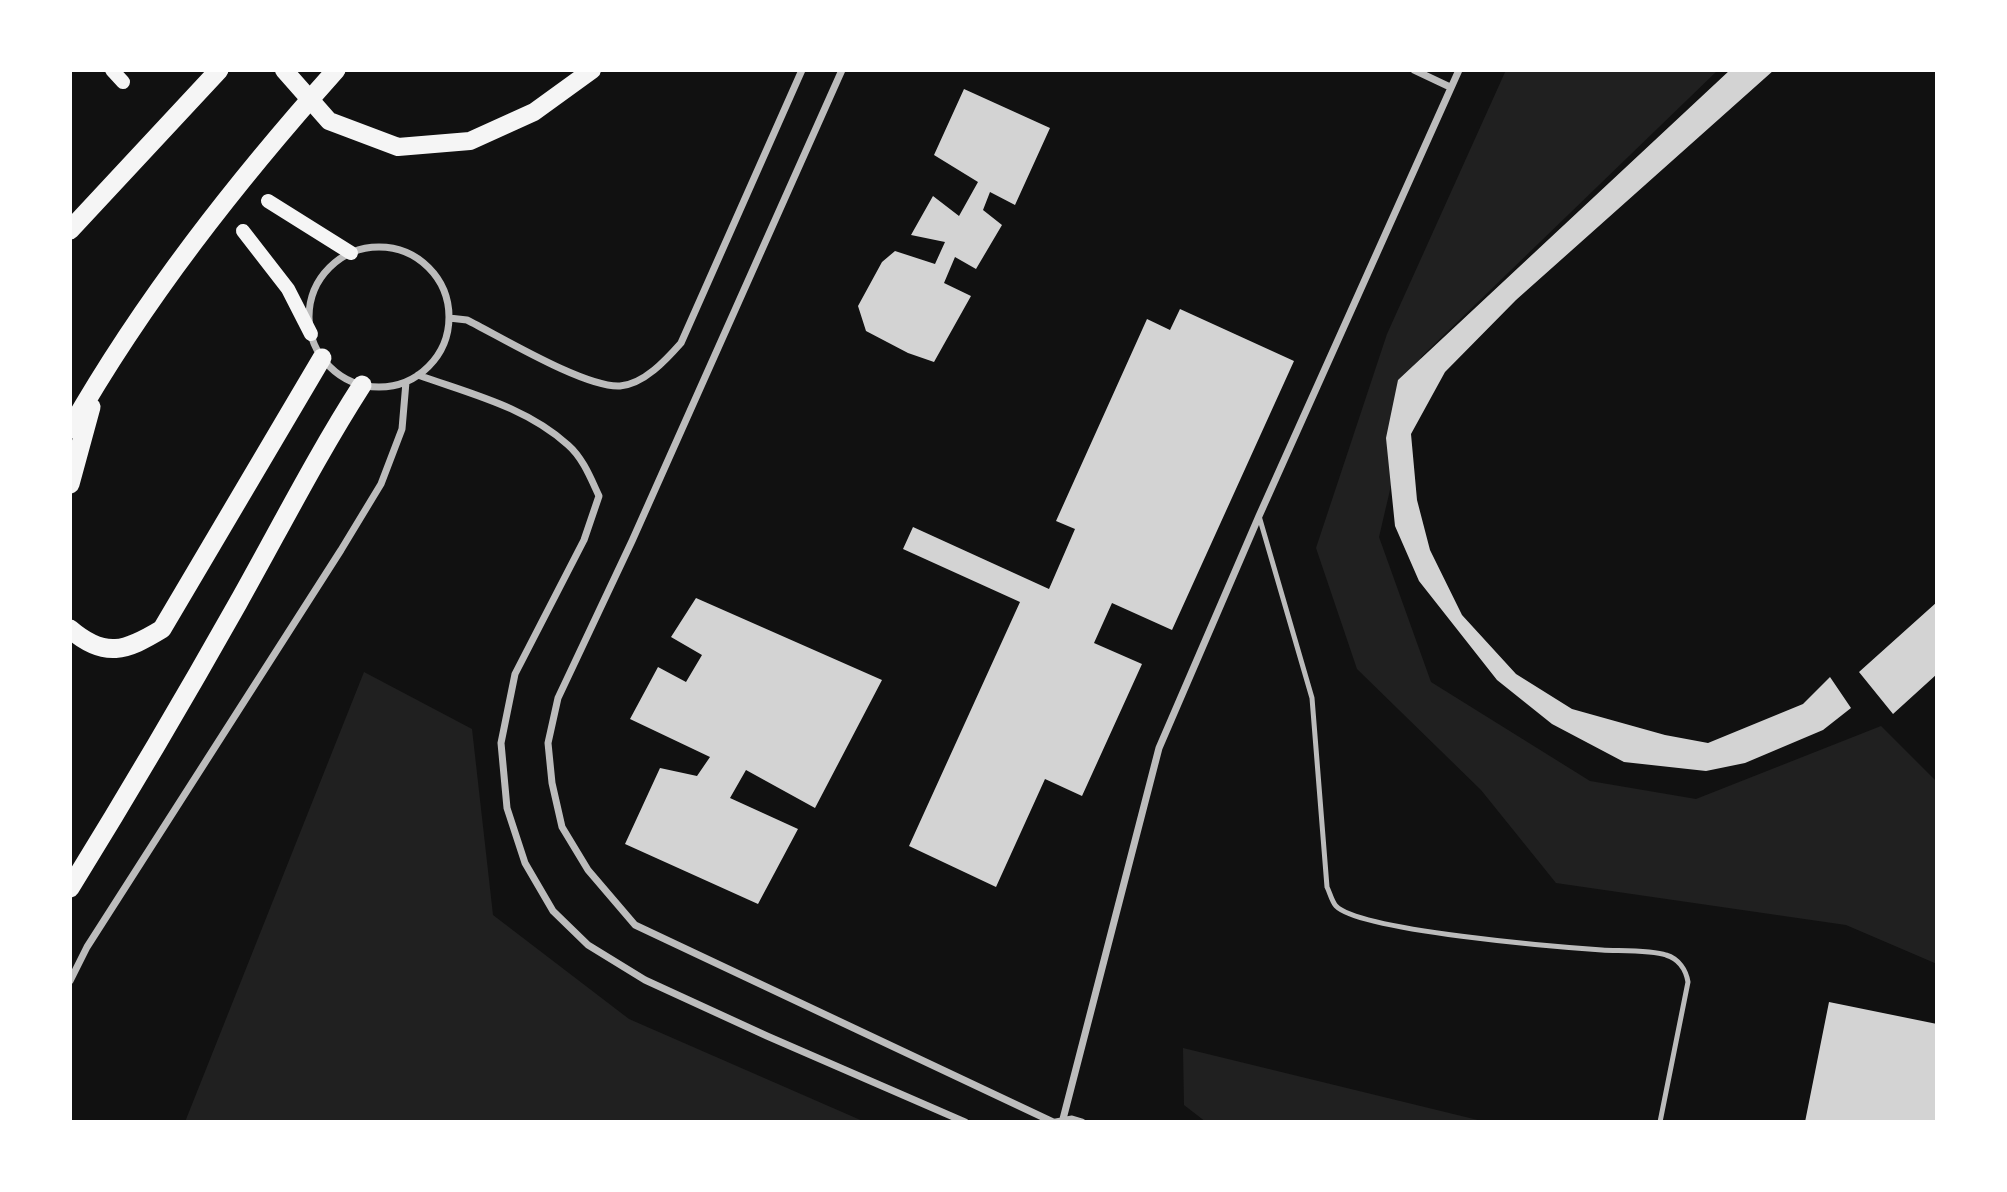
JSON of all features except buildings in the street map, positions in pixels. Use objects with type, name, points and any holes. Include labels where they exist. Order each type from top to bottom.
[{"type":"highway","points":[[73,226],[219,70]]},
{"type":"highway","points":[[70,429],[100,376],[152,300],[268,147],[337,70]]},
{"type":"highway","points":[[70,629],[85,641],[108,649],[134,646],[162,629],[322,358]]},
{"type":"highway","points":[[70,484],[100,376]]},
{"type":"highway","points":[[70,888],[139,776],[334,429],[362,385]]},
{"type":"main road","points":[[112,70],[123,82]]},
{"type":"main road","points":[[284,70],[329,121],[398,147],[470,141],[534,112],[592,70]]},
{"type":"main road","points":[[268,201],[351,253]]},
{"type":"main road","points":[[243,231],[288,289],[311,334]]},
{"type":"street","points":[[449,318],[467,320],[568,372],[597,381],[621,386],[644,377],[681,344],[802,70]]},
{"type":"street","points":[[842,70],[632,541],[558,698],[548,743],[552,783],[562,827],[588,870],[635,925],[1057,1121],[1082,1122]]},
{"type":"street","points":[[1413,70],[1450,87]]},
{"type":"street","points":[[1057,1121],[1158,748],[1459,70]]},
{"type":"street","points":[[370,247],[390,248],[408,254],[425,265],[438,280],[446,298],[449,318],[440,350],[430,364],[406,382],[391,386],[362,385],[347,379],[322,358],[311,334],[309,314],[312,295],[321,277],[334,263],[351,253],[370,247]]},
{"type":"street","points":[[418,375],[526,414],[570,446],[588,472],[598,496],[584,540],[515,674],[501,743],[507,808],[525,863],[553,911],[588,945],[645,980],[965,1122]]},
{"type":"street","points":[[70,981],[87,947],[381,484],[402,429],[406,382]]},
{"type":"lane","points":[[1259,516],[1312,698],[1327,887],[1336,906],[1355,917],[1418,930],[1586,949],[1665,954],[1678,962],[1686,972],[1688,982],[1660,1122]]},
{"type":"shaded area","points":[[1506,70],[1718,70],[1421,357],[1379,537],[1431,682],[1590,781],[1696,799],[1881,726],[1937,782],[1937,964],[1846,925],[1556,883],[1481,790],[1357,669],[1316,548],[1387,334]]},
{"type":"shaded area","points":[[364,672],[472,729],[493,915],[629,1019],[865,1122],[185,1122]]},
{"type":"shaded area","points":[[1183,1048],[1486,1122],[1206,1122],[1184,1105]]}]
